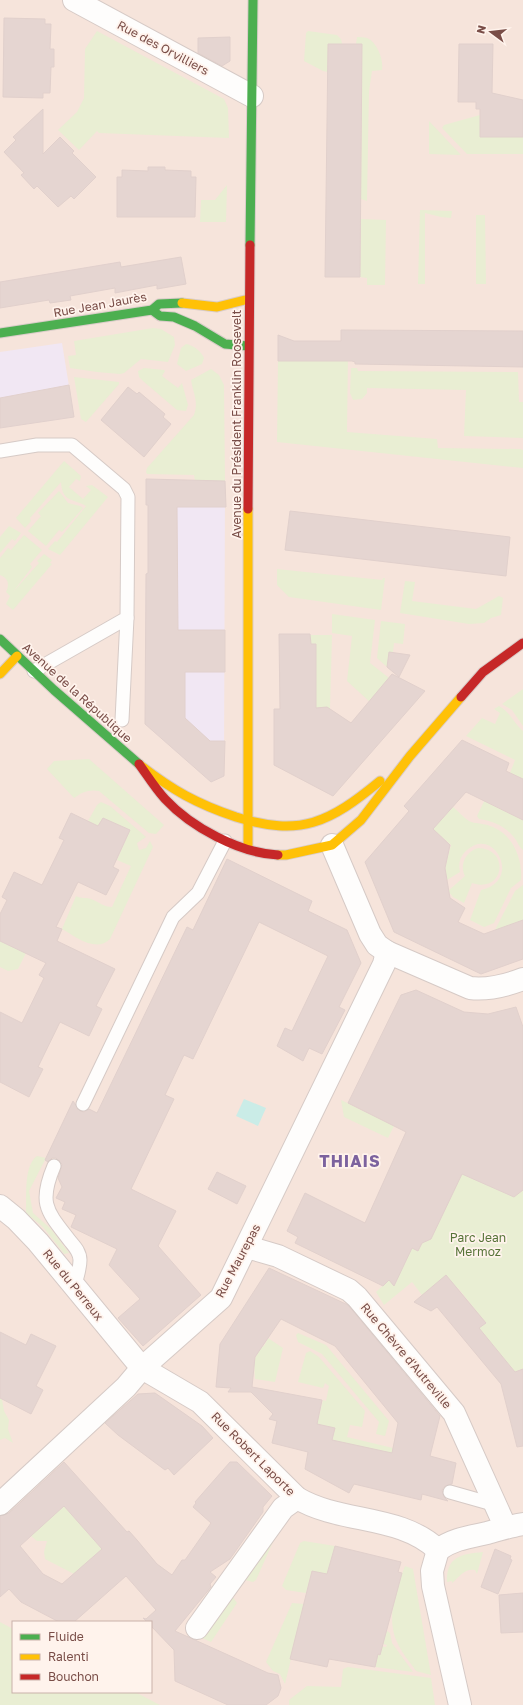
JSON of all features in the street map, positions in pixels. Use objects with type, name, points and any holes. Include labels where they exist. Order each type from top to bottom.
[{"type":"street","name":"Rue des Orvilliers","points":[[74,0],[252,96]]},
{"type":"street","name":"Avenue du Président Franklin Roosevelt","points":[[248,849],[248,346],[253,0]]},
{"type":"street","name":"Rue Jean Jaurès","points":[[0,334],[152,310],[159,304],[184,303],[217,307],[249,299]]},
{"type":"street","points":[[152,310],[160,316],[174,317],[189,323],[225,344],[248,346]]},
{"type":"street","name":"Avenue de la République","points":[[0,639],[17,656],[139,764],[174,789],[198,803],[248,821],[266,826],[286,827],[303,825],[326,818],[352,804],[410,756]]},
{"type":"street","points":[[523,643],[483,672],[410,756],[361,820],[332,845],[370,934],[377,945],[387,952],[470,988],[496,988],[523,979]]},
{"type":"street","points":[[0,674],[17,656]]},
{"type":"street","name":"Avenue de la République","points":[[139,764],[164,798],[179,812],[211,834],[225,840],[266,854],[286,855],[332,845]]},
{"type":"street","name":"Rue Maurepas","points":[[0,1504],[126,1387],[142,1368],[221,1298],[335,1067],[384,964],[387,952]]},
{"type":"street","name":"Rue du Perreux","points":[[0,1206],[16,1219],[38,1242],[142,1368]]},
{"type":"street","name":"Rue Chèvre d'Autreville","points":[[247,1247],[278,1256],[349,1290],[357,1297],[454,1413],[496,1505],[514,1525]]},
{"type":"street","name":"Rue Robert Laporte","points":[[142,1368],[200,1402],[297,1498],[323,1510],[412,1531],[438,1550]]},
{"type":"street","points":[[197,1628],[283,1508],[297,1498]]},
{"type":"street","points":[[460,1705],[433,1586],[432,1571],[438,1550],[451,1541],[514,1525]]},
{"type":"lane","points":[[0,452],[37,445],[72,445],[124,489],[128,497],[127,618],[122,720]]},
{"type":"lane","points":[[34,671],[127,618]]},
{"type":"lane","points":[[83,1104],[173,917],[198,893],[225,840]]},
{"type":"lane","points":[[54,1166],[45,1191],[46,1203],[56,1223],[78,1251],[80,1259],[74,1287]]},
{"type":"lane","points":[[450,1492],[496,1505]]},
{"type":"shaded area","points":[[0,0],[523,0],[523,1705],[0,1705]]},
{"type":"shaded area","points":[[62,343],[74,417],[0,428],[0,352]]},
{"type":"shaded area","points":[[146,479],[225,481],[224,776],[211,782],[145,724],[146,574],[148,573],[148,505],[146,505]]},
{"type":"green space","points":[[97,31],[224,99],[228,108],[229,138],[99,133],[97,131],[79,150],[58,130],[77,112],[84,98],[85,49]]},
{"type":"green space","points":[[308,31],[337,35],[341,39],[342,44],[328,44],[328,72],[304,61],[306,33]]},
{"type":"green space","points":[[357,37],[363,37],[371,40],[377,47],[382,61],[382,70],[372,71],[369,91],[367,201],[361,199],[362,44],[356,44]]},
{"type":"green space","points":[[480,115],[480,136],[523,137],[523,154],[467,154],[442,128],[444,125]]},
{"type":"green space","points":[[429,121],[461,155],[429,154]]},
{"type":"green space","points":[[227,185],[226,222],[200,222],[201,200],[215,200]]},
{"type":"green space","points":[[420,210],[452,211],[451,218],[425,213],[425,284],[418,284]]},
{"type":"green space","points":[[476,215],[485,215],[486,284],[476,284]]},
{"type":"green space","points":[[361,219],[386,220],[385,285],[367,285],[367,278],[360,277]]},
{"type":"green space","points":[[153,328],[161,329],[174,337],[175,345],[168,362],[141,359],[124,373],[120,374],[70,368],[68,356],[76,355],[74,341]]},
{"type":"green space","points":[[186,344],[196,349],[204,358],[202,364],[186,371],[177,364],[181,348]]},
{"type":"green space","points":[[348,354],[347,432],[437,439],[438,448],[520,449],[523,450],[523,468],[277,442],[278,361],[342,361]]},
{"type":"green space","points":[[144,368],[164,370],[165,371],[162,376],[178,388],[182,383],[188,405],[186,411],[177,410],[139,377],[138,371]]},
{"type":"green space","points":[[351,368],[357,368],[358,371],[518,372],[519,402],[523,402],[523,438],[464,436],[466,390],[367,388],[367,393],[362,399],[353,400],[350,393]]},
{"type":"green space","points":[[211,369],[219,375],[224,385],[225,481],[195,481],[194,475],[147,474],[147,468],[194,415],[196,402],[191,380]]},
{"type":"green space","points":[[74,377],[119,382],[119,384],[86,422],[81,419]]},
{"type":"green space","points":[[64,461],[81,476],[80,481],[76,479],[69,487],[83,499],[91,490],[86,486],[92,485],[108,497],[60,555],[48,549],[55,541],[57,542],[86,506],[66,497],[62,489],[61,482],[30,518],[31,521],[25,528],[16,518]]},
{"type":"green space","points":[[59,491],[68,503],[83,508],[62,532],[59,530],[46,546],[28,531],[41,516],[38,513]]},
{"type":"green space","points":[[9,526],[21,533],[15,541],[12,539],[0,553],[0,537]]},
{"type":"green space","points":[[24,535],[42,550],[30,564],[32,567],[13,592],[39,563],[37,561],[44,554],[52,560],[50,563],[52,564],[13,610],[6,604],[10,596],[6,592],[8,582],[0,575],[0,558],[8,548],[11,550]]},
{"type":"green space","points":[[277,569],[382,580],[385,578],[381,610],[289,597],[277,585]]},
{"type":"green space","points":[[405,581],[415,582],[412,601],[476,609],[499,596],[503,598],[501,615],[491,618],[484,623],[469,624],[400,613]]},
{"type":"green space","points":[[332,614],[375,620],[370,663],[389,678],[370,702],[347,681],[352,636],[332,633]]},
{"type":"green space","points":[[381,621],[405,624],[403,644],[394,643],[393,652],[389,652],[387,667],[377,658]]},
{"type":"green space","points":[[310,635],[332,635],[330,709],[316,710],[316,644],[310,644]]},
{"type":"green space","points":[[523,689],[523,726],[512,710],[502,704]]},
{"type":"green space","points":[[499,706],[523,731],[523,779],[510,773],[515,760],[466,736],[482,718],[495,724],[500,713],[494,709]]},
{"type":"green space","points":[[89,759],[164,825],[156,834],[149,833],[99,791],[92,790],[80,794],[74,798],[47,769],[54,761]]},
{"type":"green space","points":[[488,793],[493,796],[490,804],[523,820],[523,850],[512,835],[504,828],[490,821],[479,819],[477,816]]},
{"type":"green space","points":[[101,802],[110,806],[146,837],[137,843],[139,850],[146,848],[150,841],[153,847],[110,939],[104,943],[92,944],[62,929],[76,896],[91,899],[112,907],[131,866],[117,860],[130,830],[103,818],[98,826],[88,821],[97,805]]},
{"type":"green space","points":[[453,807],[469,821],[498,829],[510,840],[518,855],[521,880],[511,888],[494,923],[484,927],[470,920],[481,890],[494,885],[500,876],[502,867],[500,857],[494,849],[486,844],[477,844],[467,850],[461,857],[459,863],[460,872],[447,880],[445,868],[451,845],[433,829]]},
{"type":"green space","points":[[478,848],[489,850],[495,855],[499,862],[499,870],[497,877],[491,882],[483,885],[472,883],[464,903],[453,897],[448,891],[465,876],[463,872],[463,863],[470,852]]},
{"type":"green space","points":[[523,885],[523,934],[495,930],[515,891]]},
{"type":"green space","points":[[0,941],[17,949],[30,945],[18,969],[8,971],[0,967]]},
{"type":"green space","points":[[341,1100],[394,1126],[388,1138],[344,1117]]},
{"type":"green space","points":[[37,1156],[46,1158],[29,1191],[33,1213],[51,1229],[69,1253],[64,1254],[43,1227],[26,1213],[28,1174],[33,1161]]},
{"type":"green space","name":"Parc Jean Mermoz","points":[[461,1170],[469,1177],[514,1197],[523,1190],[523,1369],[515,1372],[479,1328],[486,1323],[458,1288],[422,1295],[412,1282],[384,1305],[376,1292],[402,1268],[412,1248],[418,1251],[424,1240],[427,1241],[431,1239],[462,1174]]},
{"type":"green space","points":[[298,1333],[326,1345],[389,1421],[385,1436],[376,1434],[379,1422],[322,1354],[298,1342],[296,1335]]},
{"type":"green space","points":[[268,1338],[283,1348],[275,1382],[255,1379],[254,1364],[252,1364],[261,1347],[264,1346]]},
{"type":"green space","points":[[310,1351],[319,1357],[365,1411],[362,1427],[350,1425],[347,1437],[393,1448],[392,1453],[330,1450],[335,1428],[317,1424],[323,1400],[326,1401],[329,1386],[325,1383],[323,1388],[298,1382],[306,1353]]},
{"type":"green space","points":[[0,1398],[2,1399],[4,1411],[9,1420],[8,1429],[13,1443],[5,1438],[0,1440]]},
{"type":"green space","points":[[64,1506],[102,1549],[74,1574],[45,1559],[44,1552],[47,1541],[37,1541],[30,1535]]},
{"type":"green space","points":[[277,1533],[256,1580],[253,1582],[245,1580]]},
{"type":"green space","points":[[304,1541],[335,1546],[329,1575],[312,1571],[306,1593],[286,1590],[282,1586],[300,1543]]},
{"type":"green space","points":[[483,1552],[477,1574],[475,1570],[468,1570],[452,1583],[452,1581],[447,1582],[447,1573],[452,1562],[457,1558],[468,1554]]},
{"type":"green space","points":[[405,1566],[413,1569],[431,1675],[416,1671],[401,1649],[394,1633],[392,1613],[398,1584]]},
{"type":"green space","points":[[226,1596],[232,1596],[237,1603],[211,1642],[202,1638]]},
{"type":"green space","points":[[292,1603],[304,1604],[285,1684],[280,1674],[273,1671],[266,1662]]},
{"type":"green space","points":[[0,1622],[12,1628],[12,1693],[137,1693],[160,1705],[0,1705]]},
{"type":"green space","points":[[384,1629],[390,1633],[392,1643],[413,1672],[375,1667],[378,1654],[380,1655],[381,1652],[378,1651],[379,1646],[386,1647],[387,1645],[380,1643]]},
{"type":"green space","points":[[348,1667],[431,1678],[435,1705],[289,1705],[289,1700],[307,1686],[341,1687],[343,1669]]},
{"type":"water","points":[[244,1099],[266,1108],[258,1126],[236,1116]]},
{"type":"building","points":[[4,18],[45,19],[45,24],[51,24],[50,49],[54,49],[54,67],[51,67],[50,93],[43,93],[43,98],[3,97]]},
{"type":"building","points":[[230,37],[230,61],[222,66],[198,53],[198,38]]},
{"type":"building","points":[[328,44],[362,44],[360,277],[325,277]]},
{"type":"building","points":[[459,44],[493,44],[492,93],[523,100],[523,137],[480,137],[480,109],[476,109],[476,102],[458,102]]},
{"type":"building","points":[[43,109],[43,154],[60,137],[74,151],[72,153],[96,177],[74,199],[71,196],[58,207],[37,186],[34,189],[21,175],[24,173],[4,152],[16,140],[13,137]]},
{"type":"building","points":[[148,167],[165,167],[165,170],[191,171],[191,177],[196,177],[195,217],[117,217],[117,177],[122,177],[122,170],[148,171]]},
{"type":"building","points":[[181,257],[186,284],[157,289],[157,285],[115,293],[115,288],[70,296],[71,300],[50,303],[49,300],[0,308],[0,282],[120,262],[121,267]]},
{"type":"building","points":[[341,330],[523,331],[523,367],[355,364],[355,362],[352,361],[278,361],[278,335],[294,341],[341,341]]},
{"type":"building","points":[[69,385],[74,417],[0,428],[0,398]]},
{"type":"building","points":[[128,387],[137,394],[139,392],[165,414],[163,417],[171,424],[144,457],[101,420]]},
{"type":"building","points":[[146,479],[225,481],[226,507],[177,507],[178,630],[225,630],[225,672],[185,672],[185,718],[210,741],[225,741],[224,776],[211,782],[145,724],[146,574],[148,573],[148,505],[146,505]]},
{"type":"building","points":[[290,511],[510,537],[506,576],[285,550]]},
{"type":"building","points":[[279,634],[310,634],[311,644],[316,644],[316,708],[327,707],[351,723],[392,674],[425,691],[333,796],[274,765],[274,709],[280,709]]},
{"type":"building","points":[[389,652],[410,655],[399,677],[387,667]]},
{"type":"building","points":[[462,740],[509,763],[506,771],[523,779],[523,820],[466,792],[433,829],[450,845],[445,868],[450,898],[465,908],[458,922],[484,934],[523,920],[523,959],[481,974],[394,932],[365,862],[409,811],[404,806]]},
{"type":"building","points":[[71,813],[98,826],[103,818],[130,830],[113,867],[119,870],[106,895],[78,882],[56,927],[62,929],[57,941],[115,969],[96,1006],[102,1009],[89,1036],[60,1022],[38,1067],[43,1069],[29,1097],[0,1082],[0,1012],[22,1023],[44,978],[39,975],[46,963],[0,941],[0,914],[7,900],[2,897],[14,872],[42,885],[64,840],[59,838]]},
{"type":"building","points":[[227,859],[312,901],[308,911],[347,930],[361,963],[339,1007],[345,1010],[322,1054],[309,1048],[303,1061],[277,1046],[285,1028],[292,1031],[328,956],[259,922],[193,1059],[184,1055],[165,1095],[174,1099],[131,1189],[176,1211],[158,1246],[201,1295],[143,1346],[118,1318],[140,1299],[109,1265],[117,1249],[71,1227],[76,1215],[62,1209],[65,1202],[56,1198],[62,1187],[58,1178],[62,1164],[56,1158],[52,1158],[48,1162],[45,1160],[73,1101],[80,1111],[84,1112],[89,1109],[97,1113],[187,927],[193,930]]},
{"type":"building","points":[[416,990],[464,1012],[488,1014],[516,1007],[523,1027],[523,1190],[514,1197],[462,1174],[431,1239],[422,1243],[418,1251],[412,1248],[394,1286],[389,1280],[383,1286],[295,1243],[298,1237],[287,1231],[305,1193],[365,1223],[406,1132],[348,1103],[401,995]]},
{"type":"building","points":[[217,1172],[246,1186],[237,1204],[208,1189]]},
{"type":"building","points":[[269,1268],[348,1305],[440,1416],[430,1456],[456,1463],[452,1484],[445,1486],[442,1490],[444,1497],[448,1501],[422,1494],[421,1500],[354,1484],[349,1493],[305,1469],[308,1452],[272,1443],[277,1421],[269,1419],[273,1414],[251,1392],[228,1392],[231,1388],[216,1387],[220,1344]],"holes":[[[281,1319],[335,1346],[398,1423],[392,1453],[332,1440],[335,1428],[317,1424],[322,1400],[252,1387],[255,1357]]]},
{"type":"building","points":[[446,1275],[486,1323],[479,1328],[515,1372],[523,1369],[523,1446],[517,1447],[501,1384],[437,1307],[431,1311],[414,1302]]},
{"type":"building","points":[[0,1332],[26,1345],[31,1334],[56,1346],[36,1386],[43,1390],[31,1414],[0,1398]]},
{"type":"building","points":[[155,1393],[202,1426],[213,1438],[174,1475],[168,1468],[165,1470],[118,1435],[105,1423],[138,1394]]},
{"type":"building","points":[[64,1462],[127,1532],[129,1531],[157,1564],[172,1575],[182,1560],[185,1560],[211,1523],[193,1507],[196,1503],[195,1502],[230,1462],[237,1462],[272,1496],[263,1507],[263,1512],[230,1559],[210,1572],[216,1577],[210,1584],[211,1587],[175,1631],[268,1673],[278,1675],[281,1688],[278,1696],[266,1705],[228,1705],[175,1681],[174,1650],[152,1627],[152,1621],[146,1621],[143,1618],[146,1619],[156,1610],[126,1576],[75,1621],[57,1621],[21,1602],[9,1589],[0,1597],[0,1516],[9,1513]],"holes":[[[64,1506],[102,1549],[62,1584],[43,1574],[20,1546]]]},
{"type":"building","points":[[335,1546],[401,1562],[398,1572],[402,1573],[380,1655],[378,1654],[375,1667],[329,1659],[327,1667],[290,1659],[312,1571],[327,1574]]},
{"type":"building","points":[[495,1549],[511,1556],[510,1559],[512,1560],[498,1594],[481,1587]]},
{"type":"building","points":[[523,1593],[523,1632],[501,1633],[499,1595]]},
{"type":"traffic: fast","points":[[250,245],[253,0]]},
{"type":"traffic: fast","points":[[0,333],[152,310],[159,304],[182,303]]},
{"type":"traffic: fast","points":[[152,310],[160,316],[174,317],[195,326],[225,344],[248,346]]},
{"type":"traffic: fast","points":[[0,639],[54,690],[140,765]]},
{"type":"traffic: slow","points":[[182,303],[217,307],[249,299]]},
{"type":"traffic: slow","points":[[248,509],[248,849]]},
{"type":"traffic: slow","points":[[0,674],[17,656]]},
{"type":"traffic: slow","points":[[278,855],[286,855],[332,845],[361,820],[410,756],[461,697]]},
{"type":"traffic: slow","points":[[140,765],[185,796],[209,807],[236,817],[279,826],[313,822],[329,816],[345,807],[380,781]]},
{"type":"traffic: jam","points":[[248,509],[250,245]]},
{"type":"traffic: jam","points":[[461,697],[483,672],[523,643]]},
{"type":"traffic: jam","points":[[139,764],[165,799],[188,819],[217,837],[232,844],[263,853],[278,855]]},
{"type":"district","name":"THIAIS","points":[[350,1161]]}]
